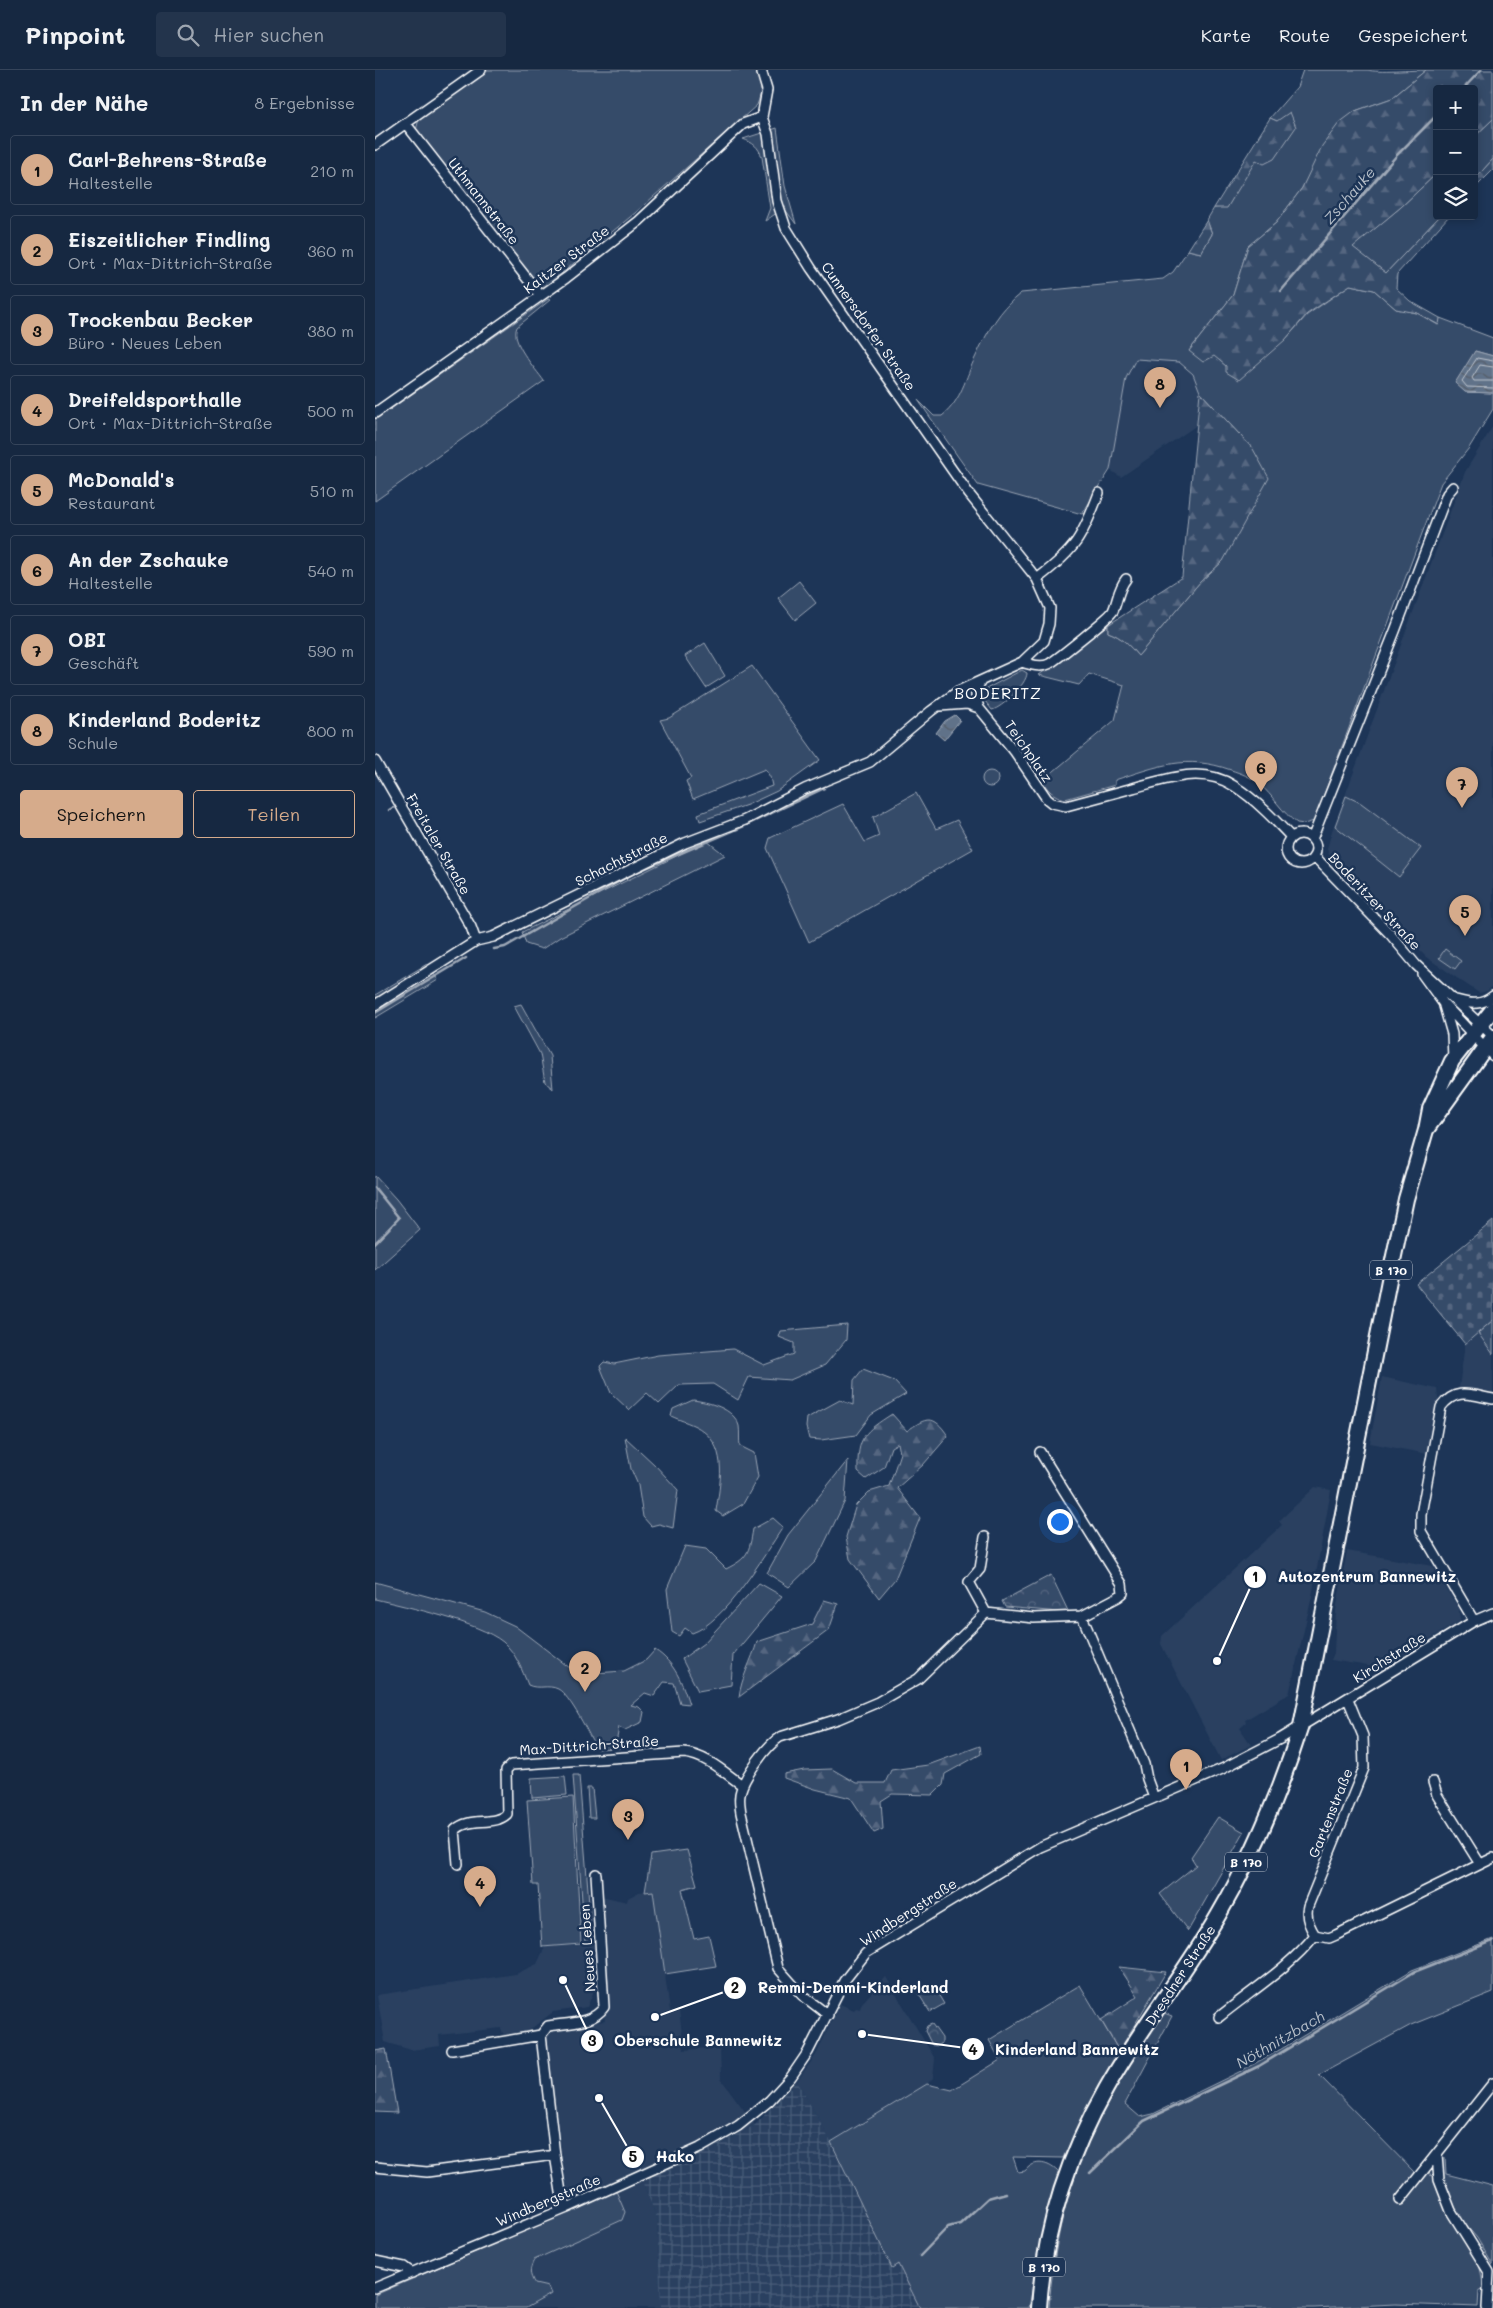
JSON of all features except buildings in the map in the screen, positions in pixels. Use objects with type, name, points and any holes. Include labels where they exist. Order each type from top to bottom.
[{"type":"main road","name":"B 170","points":[[1301,1726],[1393,1261],[1414,1167],[1426,1130],[1430,1109],[1452,1061],[1493,1009]]},
{"type":"main road","name":"B 170","points":[[1426,1130],[1447,1105],[1491,1044]]},
{"type":"main road","name":"Dresdner Straße","points":[[1039,2308],[1050,2226],[1070,2164],[1106,2088],[1219,1914],[1272,1810],[1301,1726]]},
{"type":"street","points":[[375,145],[481,70]]},
{"type":"street","name":"Cunnersdorfer Straße","points":[[761,70],[767,90],[762,117],[768,134],[777,201],[786,228],[798,250],[969,494],[1037,579]]},
{"type":"street","name":"Kaitzer Straße","points":[[375,412],[540,295],[639,221],[743,124],[762,117]]},
{"type":"street","name":"Uthmannstraße","points":[[406,124],[540,295]]},
{"type":"street","points":[[1312,839],[1392,640],[1447,494],[1453,487]]},
{"type":"street","points":[[939,706],[958,691],[1023,662],[1044,641],[1049,624],[1050,608],[1037,579],[1063,559],[1075,546],[1086,528],[1099,493]]},
{"type":"street","points":[[1023,662],[1034,666],[1048,665],[1112,613],[1117,594],[1126,579]]},
{"type":"street","points":[[979,708],[976,690],[981,681]]},
{"type":"street","points":[[939,706],[967,704],[979,708]]},
{"type":"street","name":"Schachtstraße","points":[[375,1005],[476,941],[493,937],[685,843],[745,820],[805,789],[870,762],[939,706]]},
{"type":"street","name":"Teichplatz","points":[[979,708],[1015,752],[1047,798],[1059,805],[1066,806],[1165,779],[1193,775],[1211,776],[1233,785],[1251,799],[1291,837]]},
{"type":"street","name":"Freitaler Straße","points":[[375,761],[471,927],[476,941]]},
{"type":"street","points":[[1302,834],[1312,839],[1315,844],[1314,856],[1305,863],[1293,861],[1286,852],[1286,846],[1291,837],[1302,834]]},
{"type":"street","name":"Boderitzer Straße","points":[[1314,856],[1390,934],[1417,965],[1454,999],[1476,1030],[1491,1044]]},
{"type":"street","name":"Boderitzer Straße","points":[[1417,965],[1426,982],[1443,1003],[1491,1044]]},
{"type":"street","points":[[1454,999],[1468,1004],[1478,1004],[1493,996]]},
{"type":"street","name":"Boderitzer Straße","points":[[1443,1003],[1452,1034],[1452,1061]]},
{"type":"street","points":[[1474,1620],[1421,1531],[1421,1514],[1441,1407],[1446,1399],[1457,1393],[1493,1399]]},
{"type":"street","points":[[828,2014],[802,1995],[778,1968],[739,1800],[743,1786],[771,1742],[780,1737],[838,1719],[878,1702],[917,1679],[986,1613],[1034,1618],[1082,1616],[1123,1593],[1122,1584],[1040,1452]]},
{"type":"street","points":[[985,1537],[980,1569],[969,1582],[986,1613]]},
{"type":"street","name":"Kirchstraße","points":[[1301,1726],[1348,1699],[1474,1620],[1493,1613]]},
{"type":"street","points":[[1082,1616],[1144,1764],[1154,1798]]},
{"type":"street","name":"Gartenstraße","points":[[1315,1935],[1307,1920],[1307,1906],[1364,1768],[1363,1736],[1348,1699]]},
{"type":"street","name":"Windbergstraße","points":[[375,2288],[567,2208],[700,2148],[753,2116],[791,2077],[808,2052],[844,1981],[857,1963],[872,1949],[1040,1847],[1222,1770],[1301,1726]]},
{"type":"street","name":"Max-Dittrich-Straße","points":[[458,1864],[455,1830],[462,1823],[501,1819],[507,1814],[506,1770],[511,1765],[684,1753],[693,1754],[703,1759],[743,1786]]},
{"type":"street","points":[[1433,1782],[1437,1795],[1480,1864]]},
{"type":"street","points":[[1219,2017],[1283,1966],[1307,1945],[1315,1935],[1329,1938],[1336,1935],[1493,1858]]},
{"type":"street","name":"Neues Leben","points":[[451,2050],[541,2035],[548,2026],[599,2016],[604,2007],[596,1874]]},
{"type":"street","points":[[541,2035],[555,2156],[561,2192],[567,2208]]},
{"type":"street","points":[[1400,2200],[1493,2083]]},
{"type":"street","points":[[1437,2155],[1439,2180],[1451,2211],[1489,2272],[1487,2308]]},
{"type":"street","points":[[375,2167],[435,2171],[555,2156]]},
{"type":"street","points":[[375,2262],[405,2267],[412,2273]]},
{"type":"shaded area","points":[[1136,359],[1179,362],[1193,374],[1200,392],[1197,425],[1121,477],[1110,470],[1126,378]]},
{"type":"shaded area","points":[[1493,426],[1493,986],[1487,991],[1479,993],[1426,957],[1330,857],[1327,849],[1465,472]]},
{"type":"shaded area","points":[[1478,1333],[1493,1354],[1493,1394],[1459,1388],[1465,1344]]},
{"type":"shaded area","points":[[1382,1377],[1437,1389],[1438,1400],[1428,1454],[1370,1443]]},
{"type":"shaded area","points":[[1315,1487],[1331,1490],[1312,1596],[1289,1694],[1245,1720],[1246,1723],[1240,1728],[1251,1745],[1221,1760],[1161,1644],[1162,1636],[1282,1525],[1279,1521]]},
{"type":"shaded area","points":[[1347,1551],[1432,1566],[1459,1609],[1460,1621],[1381,1668],[1331,1660],[1334,1653],[1336,1611]]},
{"type":"shaded area","points":[[653,1890],[670,2011],[679,2010],[684,2050],[720,2048],[721,2079],[755,2125],[718,2145],[641,2179],[657,2218],[661,2308],[526,2308],[551,2294],[548,2287],[535,2284],[530,2275],[530,2268],[534,2260],[622,2220],[625,2212],[616,2191],[570,2211],[545,2040],[550,2029],[605,2021],[604,2014],[609,2008],[601,1896],[627,1902],[628,1898],[639,1892]]},
{"type":"shaded area","points":[[595,1944],[595,1988],[587,2007],[553,2012],[528,2031],[504,2036],[501,2028],[439,2035],[440,2046],[411,2050],[385,2042],[377,1995],[516,1974],[537,1964],[545,1947]]},
{"type":"shaded area","points":[[886,1977],[935,2059],[933,2078],[927,2084],[831,2142],[797,2081],[816,2055],[840,2004],[854,2010],[856,2008],[860,2009],[862,2003]]},
{"type":"shaded area","points":[[797,2081],[831,2142],[892,2267],[898,2264],[920,2308],[661,2308],[657,2218],[641,2179],[718,2145],[755,2125]]},
{"type":"green space","points":[[485,70],[756,70],[761,83],[761,92],[757,105],[635,213],[545,287],[540,287],[416,130],[419,119]]},
{"type":"green space","points":[[1303,70],[1426,70],[1392,98],[1355,111],[1312,169],[1302,188],[1276,223],[1248,246],[1233,295],[1189,351],[1214,355],[1226,366],[1285,340],[1307,315],[1350,285],[1374,290],[1396,309],[1417,313],[1438,325],[1440,318],[1493,338],[1493,356],[1475,351],[1465,392],[1493,393],[1493,409],[1469,448],[1441,483],[1314,821],[1304,824],[1297,823],[1264,788],[1249,777],[1215,765],[1200,763],[1186,762],[1159,766],[1115,780],[1115,785],[1065,799],[1061,798],[1051,792],[1042,781],[1115,720],[1124,685],[1089,674],[1079,685],[1039,675],[1108,625],[1108,632],[1125,642],[1138,656],[1200,582],[1223,561],[1253,449],[1200,392],[1193,374],[1179,362],[1136,359],[1126,378],[1110,470],[1082,514],[978,485],[918,400],[934,416],[942,416],[949,410],[959,396],[976,356],[990,330],[1000,314],[1021,293],[1163,279],[1173,272],[1188,250],[1201,253],[1212,234],[1207,220],[1214,208],[1227,207],[1277,121],[1270,118],[1297,87]]},
{"type":"green space","points":[[1426,70],[1493,70],[1493,119],[1478,133],[1478,85],[1433,85],[1433,177],[1401,207],[1353,247],[1386,273],[1436,220],[1445,220],[1397,274],[1396,288],[1410,301],[1440,318],[1439,325],[1417,313],[1396,309],[1374,290],[1350,285],[1307,314],[1285,340],[1239,380],[1226,372],[1226,366],[1214,356],[1203,362],[1189,351],[1233,295],[1248,246],[1276,223],[1302,188],[1322,146],[1339,123],[1355,111],[1392,98]]},
{"type":"green space","points":[[1290,112],[1296,127],[1274,159],[1264,164],[1256,160],[1227,208],[1214,208],[1270,118],[1277,121]]},
{"type":"green space","points":[[1493,119],[1493,159],[1478,176],[1478,175],[1478,133]]},
{"type":"green space","points":[[777,128],[785,186],[796,224],[784,208],[765,221],[770,208],[762,157],[755,145],[743,139]]},
{"type":"green space","points":[[1493,159],[1493,170],[1478,185],[1478,176]]},
{"type":"green space","points":[[1433,177],[1433,220],[1436,220],[1386,273],[1352,247],[1401,207]]},
{"type":"green space","points":[[1207,220],[1212,234],[1201,253],[1188,250]]},
{"type":"green space","points":[[548,299],[550,300],[517,327],[516,333],[520,347],[544,381],[375,501],[375,420]]},
{"type":"green space","points":[[1200,392],[1253,449],[1269,478],[1223,561],[1200,582],[1138,656],[1125,642],[1108,632],[1108,625],[1182,577]]},
{"type":"green space","points":[[799,581],[816,603],[795,620],[778,598]]},
{"type":"green space","points":[[705,643],[725,676],[706,688],[685,656]]},
{"type":"green space","points":[[752,666],[820,760],[777,791],[747,805],[700,821],[698,814],[772,786],[770,777],[765,769],[693,799],[686,781],[691,778],[660,720],[669,718]]},
{"type":"green space","points":[[1022,670],[1027,673],[1019,689],[1002,705],[992,710],[985,701],[986,689]]},
{"type":"green space","points":[[987,771],[993,771],[998,776],[996,785],[987,787],[982,782],[982,776]]},
{"type":"green space","points":[[916,793],[936,829],[957,820],[973,849],[809,942],[767,848],[770,838],[843,804],[865,842],[879,836],[873,817]]},
{"type":"green space","points":[[1346,796],[1361,803],[1421,848],[1399,877],[1335,826]]},
{"type":"green space","points":[[707,841],[725,855],[560,937],[542,949],[526,944],[522,932]]},
{"type":"green space","points":[[1445,949],[1461,961],[1455,969],[1439,958]]},
{"type":"green space","points":[[427,964],[438,980],[375,1018],[375,995]]},
{"type":"green space","points":[[521,1004],[550,1056],[553,1089],[545,1082],[540,1054],[514,1006]]},
{"type":"green space","points":[[375,1176],[420,1230],[375,1270]]},
{"type":"green space","points":[[1493,1221],[1493,1320],[1465,1344],[1416,1284]]},
{"type":"green space","points":[[1493,1320],[1493,1354],[1478,1333]]},
{"type":"green space","points":[[847,1325],[846,1340],[825,1365],[790,1380],[749,1377],[738,1400],[713,1384],[679,1385],[659,1404],[647,1393],[629,1410],[611,1393],[600,1366],[604,1362],[614,1364],[658,1355],[733,1349],[764,1365],[794,1354],[794,1343],[779,1337],[781,1331]]},
{"type":"green space","points":[[863,1369],[894,1381],[906,1394],[871,1415],[856,1435],[821,1440],[809,1439],[806,1427],[807,1418],[840,1400],[853,1405],[854,1380]]},
{"type":"green space","points":[[693,1400],[713,1404],[732,1415],[739,1426],[740,1446],[754,1453],[758,1477],[743,1504],[723,1516],[716,1511],[720,1468],[716,1448],[703,1431],[692,1424],[671,1416],[673,1409]]},
{"type":"green space","points":[[892,1414],[907,1431],[919,1423],[929,1420],[938,1424],[948,1436],[923,1465],[897,1488],[920,1518],[895,1579],[879,1598],[850,1559],[846,1537],[856,1505],[869,1492],[889,1486],[900,1453],[898,1443],[891,1447],[884,1467],[866,1479],[858,1472],[858,1460],[864,1437],[875,1426]]},
{"type":"green space","points":[[625,1437],[678,1490],[673,1528],[659,1524],[651,1526],[643,1517],[638,1485],[631,1469]]},
{"type":"green space","points":[[848,1460],[845,1501],[816,1561],[789,1587],[767,1573],[788,1535]]},
{"type":"green space","points":[[773,1518],[783,1527],[730,1603],[704,1627],[692,1633],[685,1628],[679,1636],[672,1632],[667,1589],[685,1546],[706,1549],[726,1569],[746,1554],[749,1549],[753,1529]]},
{"type":"green space","points":[[1051,1575],[1069,1613],[1005,1607],[1002,1601]]},
{"type":"green space","points":[[375,1582],[485,1612],[515,1626],[570,1668],[595,1673],[624,1671],[646,1660],[655,1650],[673,1667],[684,1688],[689,1704],[680,1703],[674,1683],[664,1682],[654,1696],[645,1693],[631,1705],[639,1707],[644,1712],[642,1722],[625,1730],[619,1727],[617,1738],[620,1748],[596,1749],[579,1716],[563,1693],[554,1688],[528,1685],[515,1656],[503,1642],[477,1628],[460,1622],[375,1599]]},
{"type":"green space","points":[[759,1583],[782,1596],[733,1655],[731,1685],[698,1691],[682,1659],[704,1643]]},
{"type":"green space","points":[[824,1600],[838,1604],[829,1630],[739,1697],[742,1683],[757,1642],[812,1624]]},
{"type":"green space","points":[[980,1746],[981,1754],[945,1774],[943,1785],[933,1795],[892,1794],[881,1801],[883,1829],[874,1833],[851,1798],[815,1789],[784,1778],[784,1774],[804,1770],[832,1769],[856,1783],[885,1783],[891,1770],[928,1765]]},
{"type":"green space","points":[[573,1775],[579,1775],[592,1941],[585,1942]]},
{"type":"green space","points":[[565,1776],[567,1795],[532,1798],[531,1778]]},
{"type":"green space","points":[[587,1788],[592,1788],[595,1818],[589,1818]]},
{"type":"green space","points":[[573,1797],[581,1944],[542,1947],[538,1885],[533,1885],[527,1800]]},
{"type":"green space","points":[[1218,1817],[1244,1832],[1188,1931],[1160,1894],[1196,1865],[1191,1857]]},
{"type":"green space","points":[[687,1850],[697,1885],[682,1889],[694,1939],[709,1936],[716,1966],[665,1974],[653,1891],[645,1892],[651,1855]]},
{"type":"green space","points":[[1493,1939],[1493,1992],[1411,2025],[1319,2075],[1416,2174],[1397,2200],[1403,2204],[1429,2171],[1431,2176],[1434,2173],[1441,2196],[1478,2263],[1484,2289],[1479,2290],[1478,2307],[1395,2304],[1314,2308],[1049,2308],[1053,2266],[1061,2226],[1071,2188],[1084,2152],[1099,2116],[1118,2082],[1164,2013],[1172,2016],[1125,2104],[1140,2117],[1153,2114],[1239,2072],[1283,2048],[1412,1970]]},
{"type":"green space","points":[[1119,1967],[1166,1972],[1119,2051],[1101,2020],[1138,1996]]},
{"type":"green space","points":[[932,1984],[944,2004],[930,2012],[918,1993]]},
{"type":"green space","points":[[1080,1985],[1119,2051],[1096,2090],[1063,2158],[1013,2157],[1018,2172],[1025,2171],[1033,2164],[1042,2163],[1059,2173],[1044,2224],[1029,2308],[920,2308],[898,2264],[892,2268],[831,2142],[927,2084],[952,2090],[1000,2060],[989,2040]]},
{"type":"green space","points":[[932,2024],[942,2038],[942,2043],[938,2046],[932,2045],[925,2031],[927,2026]]},
{"type":"green space","points":[[386,2049],[397,2113],[375,2112],[375,2051]]},
{"type":"green space","points":[[1440,2158],[1445,2158],[1446,2174],[1493,2186],[1493,2265],[1477,2238],[1464,2223],[1446,2191],[1443,2183]]},
{"type":"green space","points":[[616,2191],[625,2212],[622,2220],[534,2260],[530,2272],[533,2281],[535,2284],[548,2287],[551,2294],[526,2308],[375,2308],[375,2295]]},
{"type":"water","points":[[1475,351],[1493,356],[1493,393],[1465,392],[1455,383]]},
{"type":"water","points":[[955,715],[960,720],[944,740],[936,733],[945,721]]},
{"type":"waterway","name":"Zschauke","points":[[1467,85],[1481,70]]},
{"type":"waterway","name":"Zschauke","points":[[1281,291],[1397,155],[1433,119]]},
{"type":"waterway","points":[[494,949],[505,947],[634,873],[744,826],[824,788]]},
{"type":"waterway","points":[[389,810],[394,807]]},
{"type":"waterway","points":[[375,1013],[466,958]]},
{"type":"waterway","points":[[375,1188],[399,1218],[375,1243]]},
{"type":"waterway","name":"Nöthnitzbach","points":[[1090,2173],[1144,2121],[1259,2066],[1414,1972],[1493,1941]]},
{"type":"waterway","name":"Nöthnitzbach","points":[[920,2256],[948,2227],[960,2224],[988,2198],[1006,2193]]},
{"type":"place","name":"Kinderland Boderitz","points":[[1160,408]]},
{"type":"place","name":"An der Zschauke","points":[[1261,792]]},
{"type":"place","name":"OBI","points":[[1462,808]]},
{"type":"place","name":"McDonald's","points":[[1465,936]]},
{"type":"place","name":"Autozentrum Bannewitz","points":[[1217,1661]]},
{"type":"place","name":"Eiszeitlicher Findling","points":[[585,1692]]},
{"type":"place","name":"Carl-Behrens-Straße","points":[[1186,1790]]},
{"type":"place","name":"Trockenbau Becker","points":[[628,1840]]},
{"type":"place","name":"Dreifeldsporthalle","points":[[480,1907]]},
{"type":"place","name":"Oberschule Bannewitz","points":[[563,1980]]},
{"type":"place","name":"Remmi-Demmi-Kinderland","points":[[655,2017]]},
{"type":"place","name":"Kinderland Bannewitz","points":[[862,2034]]},
{"type":"place","name":"Hako","points":[[599,2098]]},
{"type":"district","name":"BODERITZ","points":[[998,692]]}]
